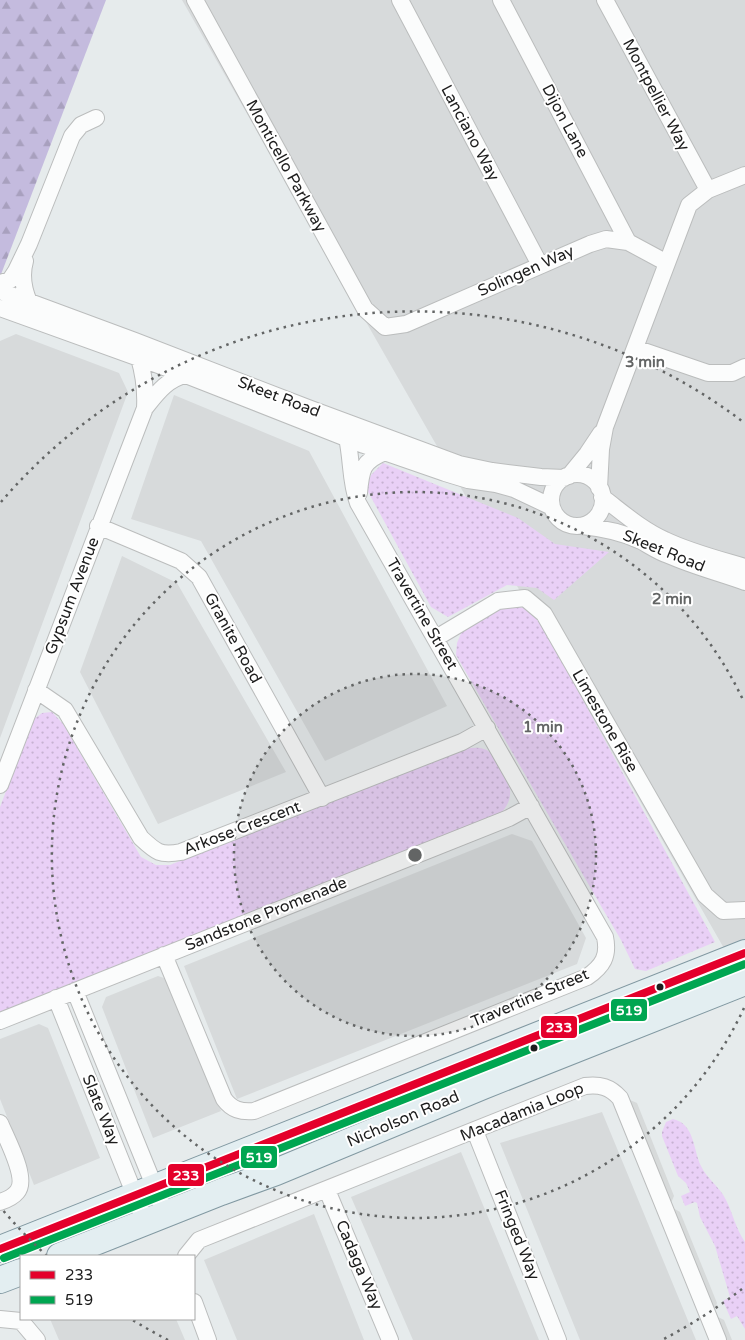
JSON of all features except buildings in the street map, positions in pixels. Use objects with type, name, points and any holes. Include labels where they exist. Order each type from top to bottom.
[{"type":"main road","name":"Nicholson Road","points":[[0,1249],[745,953]]},
{"type":"main road","name":"Nicholson Road","points":[[63,1255],[276,1172],[555,1056],[745,982]]},
{"type":"main road","points":[[0,1280],[20,1272]]},
{"type":"street","name":"Monticello Parkway","points":[[195,0],[364,309],[385,327]]},
{"type":"street","name":"Lanciano Way","points":[[400,0],[540,265]]},
{"type":"street","name":"Dijon Lane","points":[[501,0],[628,242]]},
{"type":"street","name":"Montpellier Way","points":[[605,0],[708,190]]},
{"type":"street","points":[[0,283],[10,280],[16,271],[29,244],[72,136],[82,124],[96,118]]},
{"type":"street","points":[[605,427],[587,454],[567,477],[555,487],[551,500],[552,507],[558,518],[569,525],[582,526],[592,521],[601,508],[600,449],[605,427],[689,205],[708,190],[745,175]]},
{"type":"street","name":"Solingen Way","points":[[385,327],[406,324],[540,265],[606,239],[628,242],[667,263]]},
{"type":"street","points":[[29,244],[22,270],[29,302]]},
{"type":"street","name":"Skeet Road","points":[[0,291],[450,461],[492,471],[546,478],[567,477]]},
{"type":"street","name":"Skeet Road","points":[[0,308],[186,375],[385,452],[460,478],[514,489],[552,507]]},
{"type":"street","points":[[635,348],[708,373],[732,373],[745,367]]},
{"type":"street","name":"Gypsum Avenue","points":[[0,785],[144,408],[146,392],[139,358]]},
{"type":"street","name":"Gypsum Avenue","points":[[144,408],[163,386],[172,379],[186,375]]},
{"type":"street","name":"Travertine Street","points":[[164,955],[224,1099],[235,1110],[245,1112],[263,1107],[586,977],[597,969],[604,960],[607,950],[605,937],[358,502],[354,490],[347,438]]},
{"type":"street","points":[[358,502],[360,481],[365,466],[371,459],[385,452]]},
{"type":"street","points":[[567,477],[578,475],[586,477],[594,481],[600,492]]},
{"type":"street","name":"Skeet Road","points":[[600,492],[647,530],[664,540],[745,567]]},
{"type":"street","name":"Granite Road","points":[[98,526],[181,561],[199,578],[322,798]]},
{"type":"street","name":"Skeet Road","points":[[582,526],[624,534],[672,557],[745,582]]},
{"type":"street","name":"Limestone Rise","points":[[436,638],[498,601],[525,598],[544,614],[705,895],[723,911],[745,910]]},
{"type":"street","name":"Arkose Crescent","points":[[36,690],[65,710],[141,838],[154,850],[166,855],[181,852],[322,798],[462,742],[487,728]]},
{"type":"street","name":"Sandstone Promenade","points":[[0,1020],[509,818],[531,806]]},
{"type":"street","name":"Slate Way","points":[[74,991],[145,1192]]},
{"type":"street","name":"Slate Way","points":[[56,998],[156,1219]]},
{"type":"street","name":"Macadamia Loop","points":[[187,1255],[199,1240],[585,1086],[603,1086],[614,1091],[620,1098],[718,1340]]},
{"type":"street","points":[[0,1123],[19,1170],[21,1182],[17,1192],[0,1202]]},
{"type":"street","name":"Fringed Way","points":[[475,1131],[558,1340]]},
{"type":"street","name":"Cadaga Way","points":[[327,1190],[390,1340]]},
{"type":"street","points":[[195,1305],[208,1340]]},
{"type":"street","points":[[0,1319],[21,1321],[37,1340]]},
{"type":"shaded area","points":[[182,0],[745,0],[745,985]]},
{"type":"shaded area","points":[[16,334],[119,373],[128,392],[0,738],[0,341]]},
{"type":"shaded area","points":[[174,395],[309,451],[447,706],[325,761],[201,541],[131,519]]},
{"type":"shaded area","points":[[383,463],[518,518],[555,544],[609,552],[554,600],[537,588],[507,585],[448,617],[431,607],[366,488],[371,475]]},
{"type":"shaded area","points":[[122,556],[177,583],[286,772],[158,824],[80,672]]},
{"type":"shaded area","points":[[510,606],[526,608],[538,618],[715,942],[646,971],[635,969],[621,940],[456,655],[457,643],[462,631],[495,611]]},
{"type":"shaded area","points":[[52,712],[63,724],[141,857],[156,865],[170,865],[463,749],[480,748],[491,753],[510,789],[510,797],[507,806],[500,814],[0,1013],[0,807],[33,720],[42,713]]},
{"type":"shaded area","points":[[512,834],[532,841],[586,938],[577,964],[237,1099],[184,966]]},
{"type":"shaded area","points":[[158,976],[167,979],[221,1111],[153,1138],[102,1007],[106,997]]},
{"type":"shaded area","points":[[39,1024],[48,1028],[100,1158],[34,1185],[0,1099],[0,1039]]},
{"type":"shaded area","points":[[630,1100],[637,1103],[674,1196],[671,1203]]},
{"type":"shaded area","points":[[602,1112],[696,1340],[580,1340],[500,1143]]},
{"type":"shaded area","points":[[673,1119],[686,1126],[701,1166],[723,1195],[745,1242],[745,1329],[737,1316],[731,1319],[723,1301],[730,1297],[715,1246],[700,1217],[697,1203],[685,1206],[681,1196],[690,1192],[686,1183],[678,1176],[662,1136],[666,1122]]},
{"type":"shaded area","points":[[461,1152],[539,1340],[413,1340],[351,1197]]},
{"type":"shaded area","points":[[673,1208],[680,1212],[717,1303],[714,1311]]},
{"type":"shaded area","points":[[314,1214],[364,1340],[237,1340],[204,1260]]},
{"type":"shaded area","points":[[716,1316],[724,1320],[732,1340],[726,1340]]},
{"type":"shaded area","points":[[50,1320],[176,1320],[185,1340],[59,1340]]},
{"type":"green space","points":[[0,0],[106,0],[0,277]]},
{"type":"transit line","name":"233","points":[[0,1249],[745,953]]},
{"type":"transit line","name":"519","points":[[4,1258],[745,964]]}]
